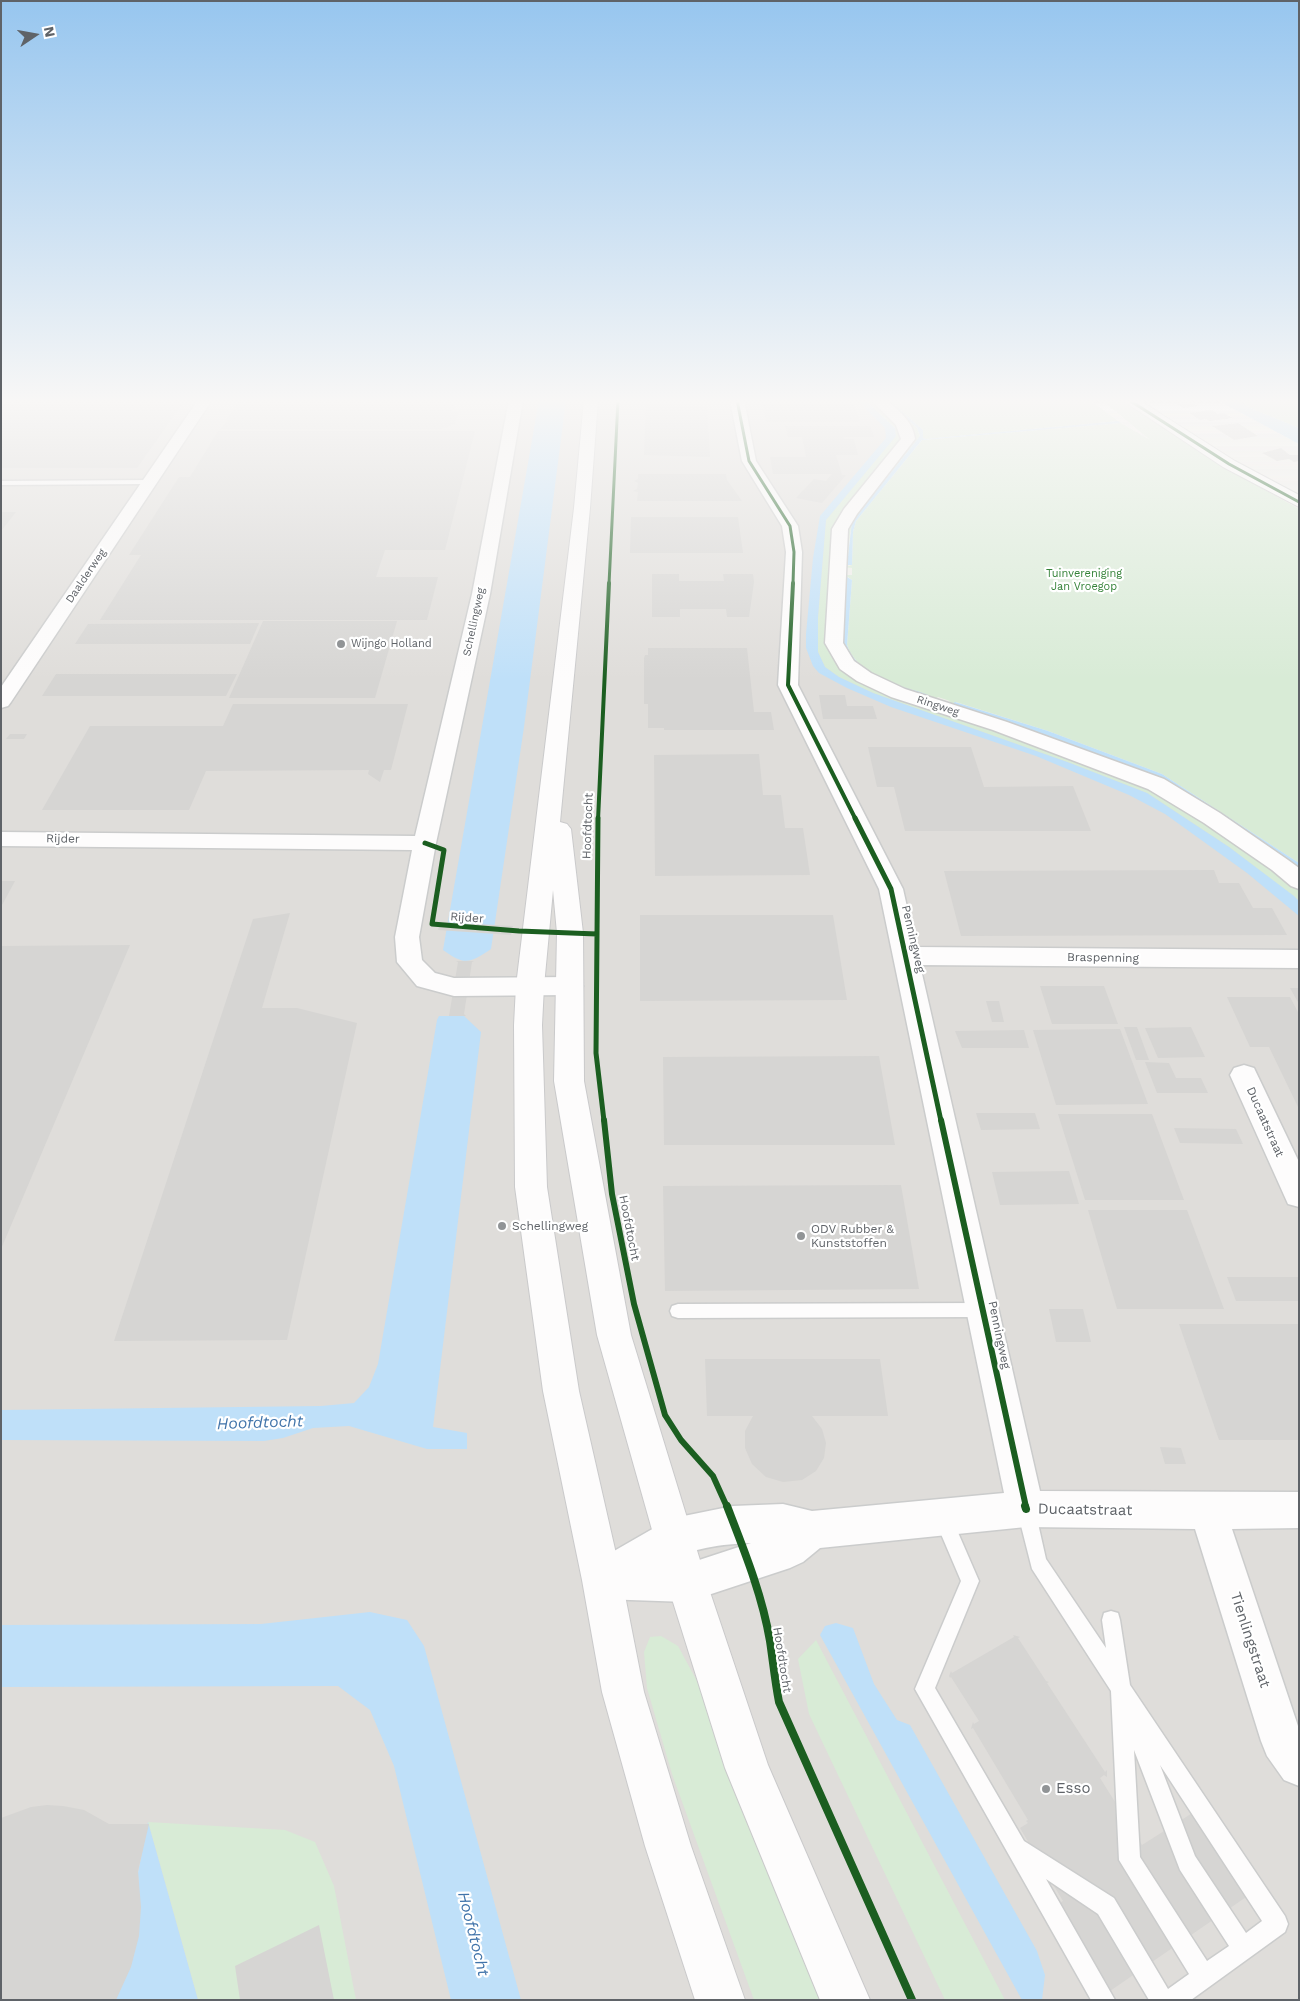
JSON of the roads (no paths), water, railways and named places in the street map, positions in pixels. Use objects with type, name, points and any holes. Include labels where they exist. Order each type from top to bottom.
[{"type":"main road","name":"Hoofdtocht","points":[[583,493],[530,986],[528,1025],[531,1187],[561,1392],[602,1580],[623,1692],[668,1846],[720,2000]]},
{"type":"main road","points":[[1283,493],[1299,502]]},
{"type":"main road","name":"Hoofdtocht","points":[[554,777],[570,933],[569,1081],[614,1335],[687,1583],[747,1768],[846,2000]]},
{"type":"street","name":"Daalderweg","points":[[1,702],[141,493]]},
{"type":"street","name":"Schellingweg","points":[[425,843],[481,594],[499,493]]},
{"type":"street","name":"Penningweg","points":[[769,493],[790,526],[794,552],[788,685],[891,889],[1026,1509]]},
{"type":"street","name":"Ringweg","points":[[865,493],[850,512],[840,529],[834,643],[847,665],[864,677],[898,693],[1000,726],[1156,784],[1212,818],[1280,865],[1299,881]]},
{"type":"street","name":"Rijder","points":[[1,839],[425,843]]},
{"type":"street","points":[[425,843],[406,937],[410,962],[426,980],[454,987],[570,986]]},
{"type":"street","name":"Braspenning","points":[[907,956],[1299,960]]},
{"type":"street","name":"Ducaatstraat","points":[[1244,1075],[1299,1195]]},
{"type":"street","name":"Ducaatstraat","points":[[602,1580],[674,1537],[733,1525],[783,1523],[812,1530],[1026,1509],[1299,1510]]},
{"type":"street","name":"Tienlingstraat","points":[[1208,1511],[1282,1742],[1299,1765]]},
{"type":"street","points":[[602,1580],[687,1583],[790,1549],[812,1530]]},
{"type":"lane","points":[[678,1311],[983,1310]]},
{"type":"lane","points":[[1026,1509],[1038,1563],[1277,1924],[1172,2000]]},
{"type":"lane","points":[[942,1516],[970,1581],[925,1689],[1104,2000]]},
{"type":"lane","points":[[1111,1620],[1121,1689],[1130,1860],[1204,1977]]},
{"type":"lane","points":[[1121,1689],[1187,1863],[1243,1948]]},
{"type":"lane","points":[[1016,1847],[1106,1906],[1162,2000]]},
{"type":"water","points":[[523,493],[554,493],[524,727],[491,949],[467,961],[457,959],[443,950]]},
{"type":"water","points":[[839,493],[848,493],[826,520],[818,617],[818,652],[825,667],[839,677],[873,693],[1070,763],[1147,793],[1229,847],[1294,896],[1299,901],[1299,916],[1247,873],[1165,814],[1129,795],[1036,756],[891,707],[847,688],[819,673],[813,666],[806,648],[806,634],[813,558],[820,516]]},
{"type":"water","points":[[874,493],[879,493],[856,521],[853,532],[852,565],[847,565],[852,521]]},
{"type":"water","points":[[847,577],[852,580],[847,645],[851,654],[857,662],[872,674],[931,697],[914,693],[881,680],[862,669],[850,657],[843,642]]},
{"type":"water","points":[[955,702],[1048,731],[1162,774],[1299,863],[1299,868],[1159,777],[1029,729],[952,704]]},
{"type":"water","points":[[439,1016],[464,1016],[481,1032],[433,1427],[467,1433],[467,1449],[427,1449],[349,1426],[313,1428],[283,1438],[264,1441],[1,1440],[1,1410],[321,1406],[354,1403],[369,1387],[378,1364]]},
{"type":"water","points":[[370,1612],[407,1620],[424,1646],[521,2000],[451,2000],[394,1766],[370,1710],[338,1686],[1,1687],[1,1625],[261,1624]]},
{"type":"water","points":[[836,1623],[853,1628],[874,1684],[897,1720],[910,1725],[1037,1951],[1045,1975],[1042,2000],[1022,2000],[820,1635],[825,1626]]},
{"type":"water","points":[[148,1822],[198,2000],[112,2000],[140,1910],[138,1873]]},
{"type":"place","name":"Wijngo Holland","points":[[341,644]]},
{"type":"place","name":"Schellingweg","points":[[502,1226]]},
{"type":"place","name":"ODV Rubber & Kunststoffen","points":[[801,1236]]},
{"type":"place","name":"Esso","points":[[1046,1789]]},
{"type":"park label","name":"Tuinvereniging Jan Vroegop","points":[[1084,580]]}]
